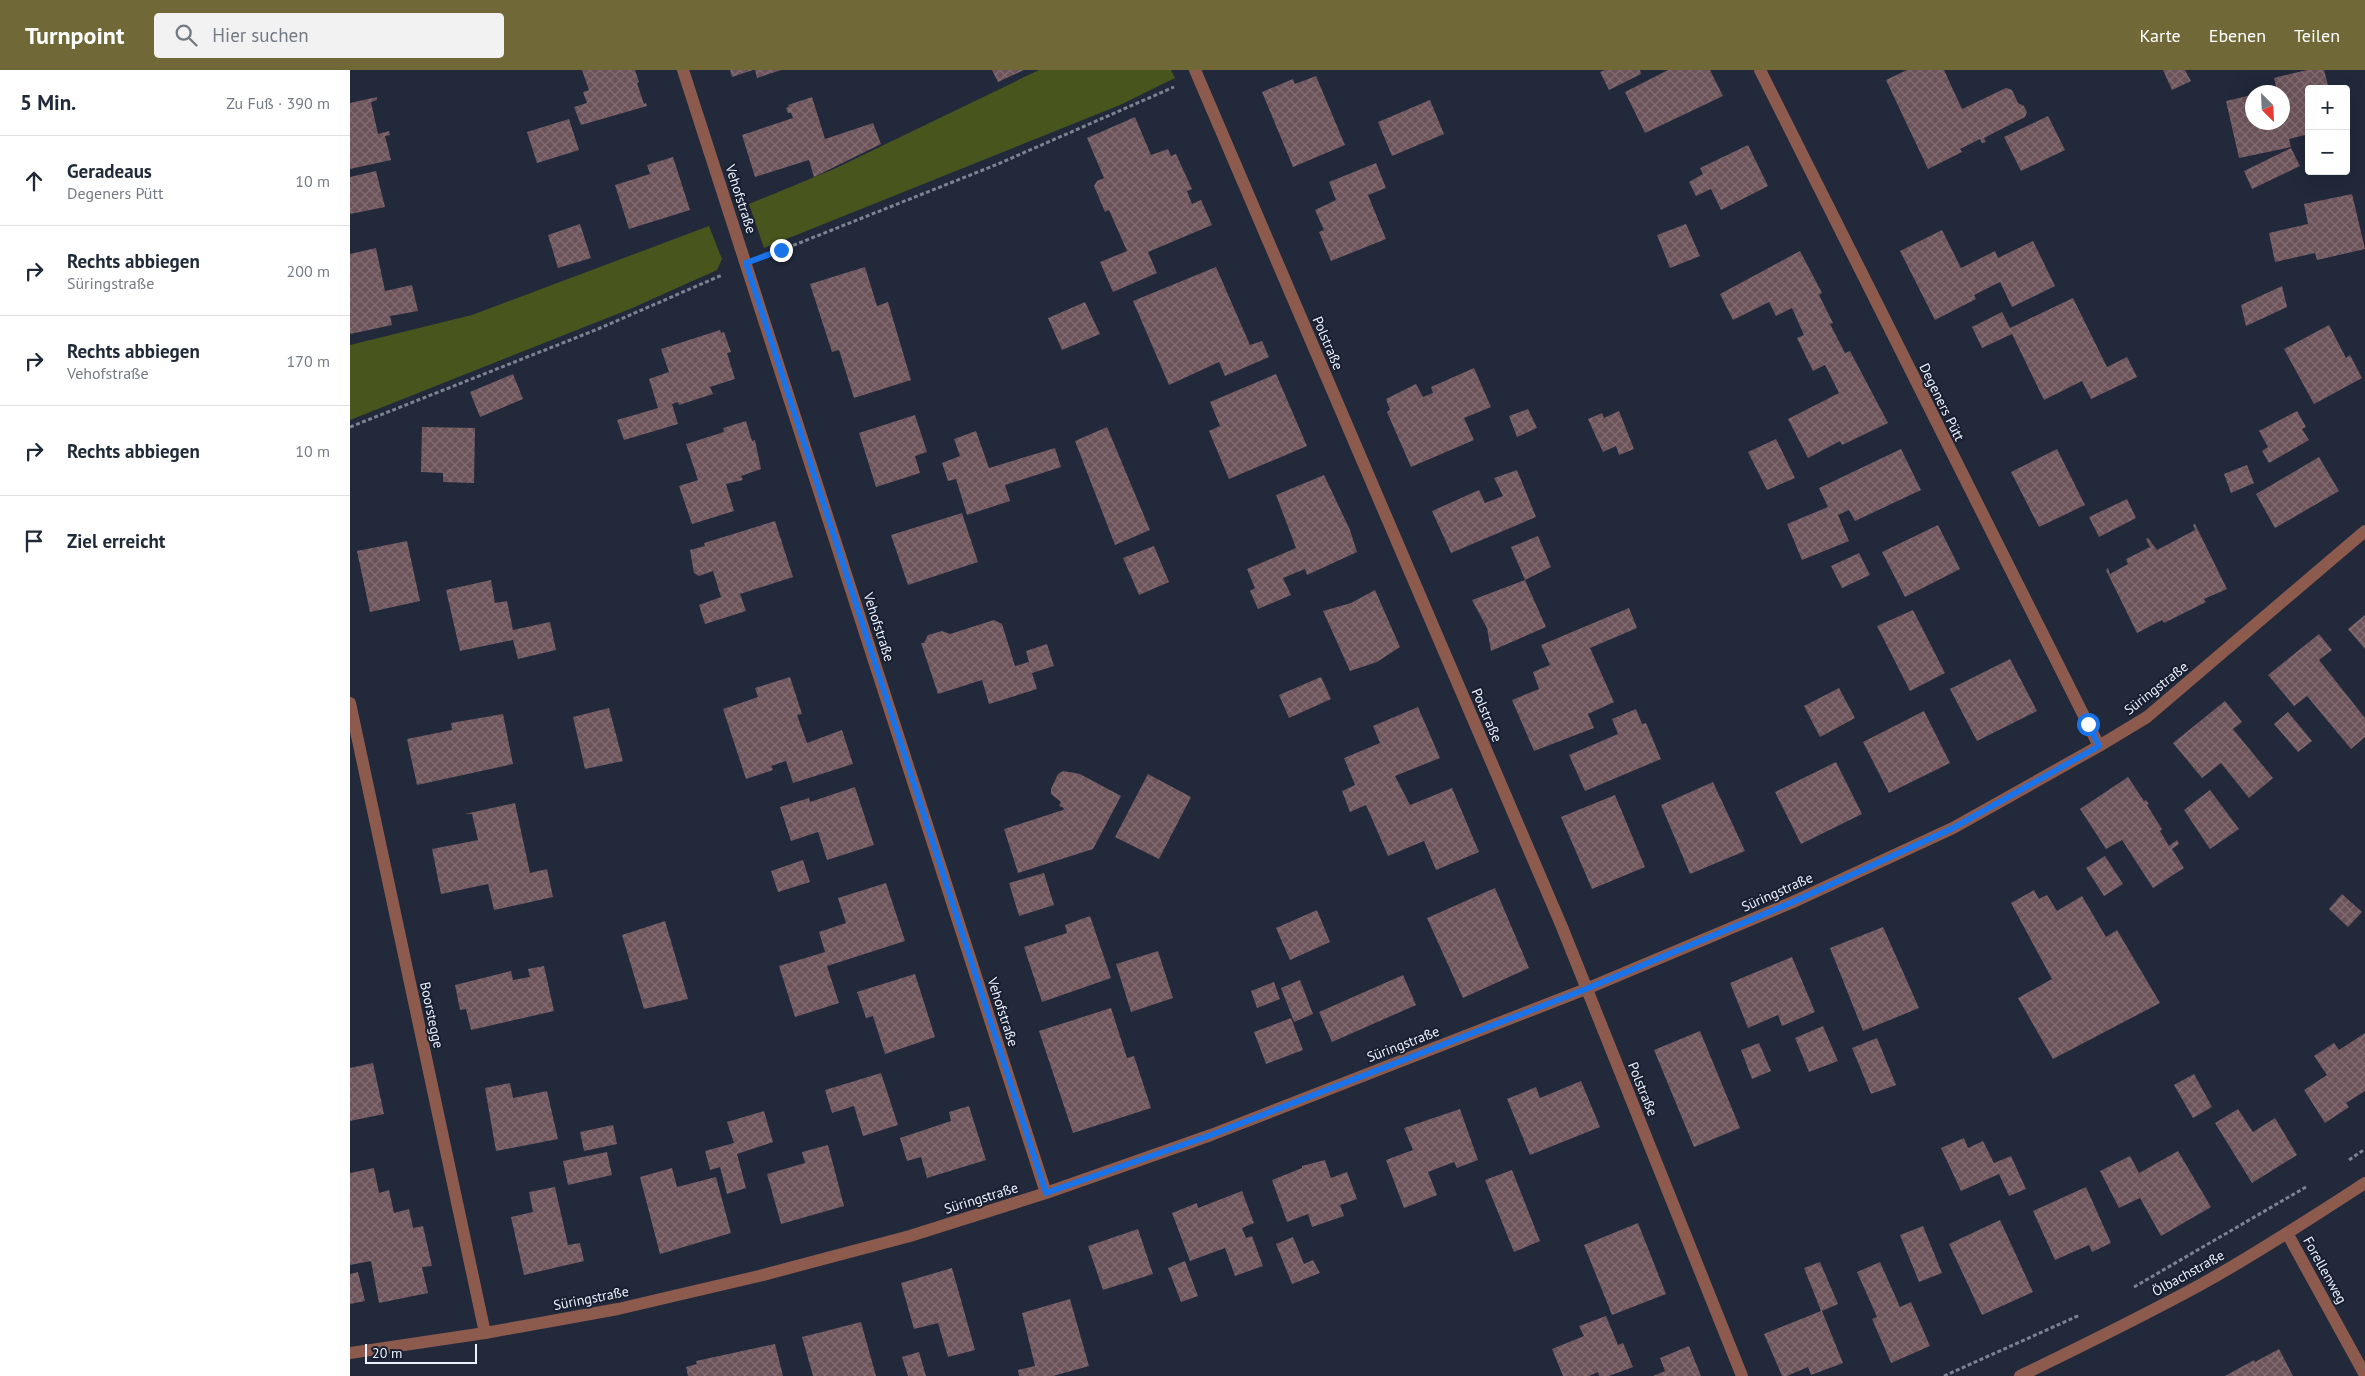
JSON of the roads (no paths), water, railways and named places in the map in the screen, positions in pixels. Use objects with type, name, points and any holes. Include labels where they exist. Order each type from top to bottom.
[{"type":"street","name":"Vehofstraße","points":[[683,70],[1046,1193]]},
{"type":"street","name":"Degeners Pütt","points":[[1760,70],[1945,443],[2099,746]]},
{"type":"street","name":"Polstraße","points":[[1196,73],[1562,927],[1742,1376]]},
{"type":"street","name":"Süringstraße","points":[[350,1353],[485,1333],[618,1309],[759,1276],[910,1236],[1046,1193],[1211,1135],[1586,989],[1793,902],[1953,828],[2099,746],[2147,717],[2365,531]]},
{"type":"street","name":"Boorstegge","points":[[350,704],[485,1333]]},
{"type":"street","name":"Ölbachstraße","points":[[2020,1376],[2119,1328],[2201,1284],[2287,1233],[2365,1183]]},
{"type":"street","name":"Forellenweg","points":[[2287,1233],[2365,1375]]}]
